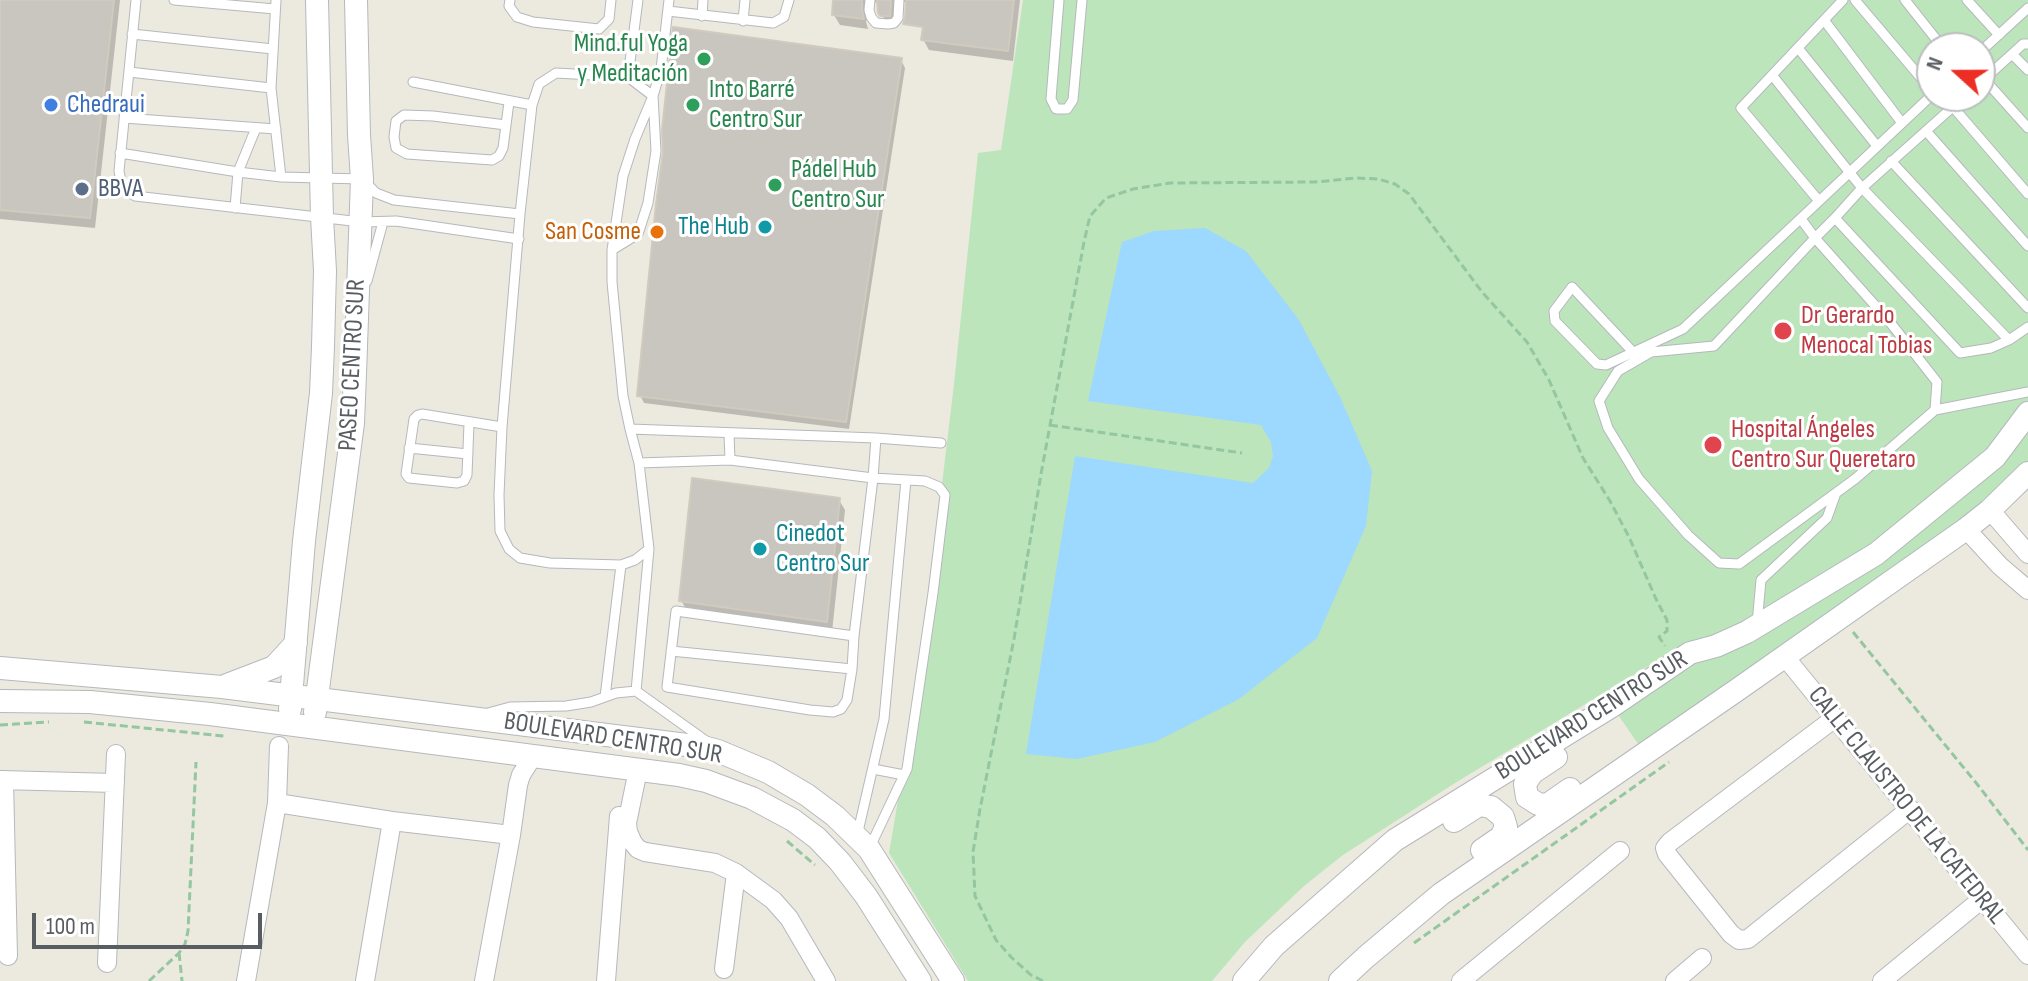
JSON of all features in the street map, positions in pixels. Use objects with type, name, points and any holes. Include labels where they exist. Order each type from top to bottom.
[{"type":"street","name":"PASEO CENTRO SUR","points":[[289,724],[304,541],[321,393],[325,271],[317,0]]},
{"type":"street","name":"PASEO CENTRO SUR","points":[[313,727],[353,423],[357,319],[372,222],[362,179],[356,0]]},
{"type":"street","name":"BOULEVARD CENTRO SUR","points":[[1244,981],[1274,946],[1395,840],[1690,653],[1716,646],[1756,626],[1876,554],[1995,457],[2028,413]]},
{"type":"street","points":[[1340,981],[1441,894],[1966,529],[2028,473]]},
{"type":"street","points":[[1990,510],[2028,554]]},
{"type":"street","points":[[1966,529],[2000,566],[2028,590]]},
{"type":"street","points":[[222,687],[274,667],[296,643]]},
{"type":"street","name":"CALLE CLAUSTRO DE LA CATEDRAL","points":[[1785,657],[2028,955]]},
{"type":"street","name":"BOULEVARD CENTRO SUR","points":[[0,668],[222,687],[718,751],[790,784],[835,816],[863,843],[953,981]]},
{"type":"street","points":[[293,670],[306,673],[320,670]]},
{"type":"street","name":"BOULEVARD CENTRO SUR","points":[[0,701],[90,702],[210,714],[679,775],[728,788],[793,820],[817,838],[866,896],[920,981]]},
{"type":"street","points":[[1835,718],[1665,848],[1731,934],[1739,940],[1748,939],[1910,809]]},
{"type":"street","points":[[1587,721],[1566,751],[1532,773],[1525,784],[1527,797],[1538,804],[1547,805],[1588,776],[1601,770],[1624,769]]},
{"type":"street","points":[[246,981],[277,803],[279,746]]},
{"type":"street","points":[[508,753],[518,785]]},
{"type":"street","points":[[107,963],[116,754]]},
{"type":"street","points":[[484,981],[518,785],[533,756]]},
{"type":"street","points":[[633,769],[627,823],[628,832],[638,849],[715,863],[736,873],[773,900],[789,918],[826,981]]},
{"type":"street","points":[[606,981],[619,814],[633,769]]},
{"type":"street","points":[[8,956],[2,780],[115,783]]},
{"type":"street","points":[[277,803],[511,835]]},
{"type":"street","points":[[1395,840],[1440,829],[1479,805],[1491,807],[1503,817],[1506,827],[1501,837],[1454,871],[1441,894]]},
{"type":"street","points":[[365,981],[392,821]]},
{"type":"street","points":[[1461,981],[1620,851]]},
{"type":"street","points":[[724,969],[736,873]]},
{"type":"street","points":[[1882,981],[1982,899]]},
{"type":"street","points":[[1675,981],[1702,958]]},
{"type":"lane","points":[[136,0],[119,171],[122,187],[135,196],[372,222],[396,221],[519,239]]},
{"type":"lane","points":[[174,0],[275,4],[271,88],[281,177]]},
{"type":"lane","points":[[510,0],[509,6],[517,17],[533,22],[599,29],[609,19],[611,0]]},
{"type":"lane","points":[[628,77],[636,0]]},
{"type":"lane","points":[[702,16],[703,0]]},
{"type":"lane","points":[[743,21],[745,0]]},
{"type":"lane","points":[[636,691],[649,549],[639,463],[623,396],[612,282],[612,250],[623,176],[661,69],[668,5],[702,16],[773,23],[784,17],[789,0]]},
{"type":"lane","points":[[870,0],[871,17],[876,23],[888,24],[898,18],[899,0]]},
{"type":"lane","points":[[1059,0],[1051,99],[1056,109],[1067,109],[1073,100],[1082,0]]},
{"type":"lane","points":[[1819,201],[1741,108],[1843,0]]},
{"type":"lane","points":[[1855,0],[1916,73]]},
{"type":"lane","points":[[1905,0],[1930,32]]},
{"type":"lane","points":[[1967,0],[1999,35]]},
{"type":"lane","points":[[1996,38],[2028,8]]},
{"type":"lane","points":[[1824,20],[1902,123]]},
{"type":"lane","points":[[132,34],[273,49]]},
{"type":"lane","points":[[1996,68],[2023,44],[2028,44]]},
{"type":"lane","points":[[1798,48],[1877,146]]},
{"type":"lane","points":[[2012,54],[2028,70]]},
{"type":"lane","points":[[129,72],[271,88]]},
{"type":"lane","points":[[612,250],[638,234],[648,203],[656,151],[653,96],[628,77],[556,73],[539,84],[532,105],[502,427],[500,531],[509,549],[520,558],[550,563],[621,565],[635,560],[649,549]]},
{"type":"lane","points":[[1772,75],[1862,188],[2009,340]]},
{"type":"lane","points":[[413,82],[532,105]]},
{"type":"lane","points":[[1996,95],[2028,128]]},
{"type":"lane","points":[[506,125],[404,115],[396,121],[394,137],[396,148],[407,154],[492,160],[499,156],[503,148],[506,125],[509,102]]},
{"type":"lane","points":[[1633,352],[1572,287],[1554,311],[1555,321],[1597,364],[1606,365],[1683,329],[1916,110]]},
{"type":"lane","points":[[1947,112],[1862,188],[1714,346],[1651,352],[1618,371],[1599,401],[1608,428],[1639,479],[1688,535],[1719,563],[1739,564],[1836,493],[1935,410],[2028,392]]},
{"type":"lane","points":[[1957,112],[2028,194]]},
{"type":"lane","points":[[124,118],[276,129]]},
{"type":"lane","points":[[235,208],[238,172],[256,128]]},
{"type":"lane","points":[[1926,131],[2028,246]]},
{"type":"lane","points":[[120,153],[281,177],[362,179],[376,193],[394,200],[520,214]]},
{"type":"lane","points":[[1891,161],[2028,308]]},
{"type":"lane","points":[[1835,218],[1960,353],[1991,348],[2028,327]]},
{"type":"lane","points":[[1801,219],[1937,382],[1935,410]]},
{"type":"lane","points":[[1674,332],[1687,349]]},
{"type":"lane","points":[[469,423],[467,475],[464,481],[409,478],[406,474],[409,448],[414,419],[418,415],[502,427]]},
{"type":"lane","points":[[630,429],[941,443]]},
{"type":"lane","points":[[729,434],[730,460]]},
{"type":"lane","points":[[854,636],[676,611],[667,687],[833,712],[841,709],[847,700],[852,669],[876,438]]},
{"type":"lane","points":[[409,448],[468,454]]},
{"type":"lane","points":[[639,463],[730,460],[873,478],[925,481],[939,487],[945,495],[907,769],[863,843]]},
{"type":"lane","points":[[863,843],[873,769],[884,719],[906,480]]},
{"type":"lane","points":[[1756,626],[1761,580],[1827,518],[1836,493]]},
{"type":"lane","points":[[605,697],[621,565]]},
{"type":"lane","points":[[671,651],[852,669]]},
{"type":"lane","points":[[470,718],[510,707],[566,706],[636,691],[718,751]]},
{"type":"lane","points":[[873,769],[904,775]]},
{"type":"path","points":[[1043,981],[1012,958],[996,940],[985,920],[975,896],[973,852],[1090,216],[1106,198],[1133,189],[1170,183],[1315,182],[1357,178],[1395,184],[1409,194],[1474,281],[1527,342],[1542,368],[1583,458],[1629,537],[1667,620],[1667,631],[1659,637],[1669,653]]},
{"type":"path","points":[[1050,425],[1242,453]]},
{"type":"path","points":[[1851,629],[2028,850]]},
{"type":"path","points":[[0,725],[54,721]]},
{"type":"path","points":[[83,722],[226,736]]},
{"type":"path","points":[[1413,944],[1671,760]]},
{"type":"path","points":[[149,981],[179,953],[188,931],[196,762]]},
{"type":"path","points":[[780,834],[821,870]]},
{"type":"path","points":[[179,953],[182,981]]},
{"type":"green space","points":[[1023,0],[2028,0],[2028,473],[1645,754],[1612,706],[1690,653],[1688,642],[1455,783],[1343,855],[1304,886],[1245,942],[1212,981],[968,981],[889,853],[937,526],[978,153],[1001,150]]},
{"type":"water","points":[[1205,228],[1246,251],[1299,320],[1341,399],[1372,471],[1366,526],[1317,638],[1239,699],[1155,742],[1077,759],[1026,754],[1075,456],[1253,483],[1269,468],[1273,456],[1271,442],[1261,425],[1088,401],[1122,242],[1154,231]]},
{"type":"building","name":"Chedraui","points":[[0,0],[114,0],[90,218],[0,210]]},
{"type":"building","points":[[833,0],[862,0],[864,19],[832,15]]},
{"type":"building","points":[[877,0],[891,0],[890,16],[880,16]]},
{"type":"building","points":[[906,0],[1014,0],[1008,51],[921,40],[923,27],[903,24]]},
{"type":"building","name":"The Hub","points":[[673,27],[902,58],[846,422],[637,396]]},
{"type":"building","name":"Cinedot Centro Sur","points":[[692,478],[840,498],[827,622],[679,601]]},
{"type":"place","name":"Mind.ful Yoga y Meditación","points":[[704,59]]},
{"type":"place","name":"Chedraui","points":[[51,105]]},
{"type":"place","name":"Into Barré Centro Sur","points":[[693,105]]},
{"type":"place","name":"Pádel Hub Centro Sur","points":[[775,185]]},
{"type":"place","name":"BBVA","points":[[82,189]]},
{"type":"place","name":"The Hub","points":[[765,227]]},
{"type":"place","name":"San Cosme","points":[[657,232]]},
{"type":"place","name":"Dr Gerardo Menocal Tobias","points":[[1783,331]]},
{"type":"place","name":"Hospital Ángeles Centro Sur Queretaro","points":[[1713,445]]},
{"type":"place","name":"Cinedot Centro Sur","points":[[760,549]]}]
